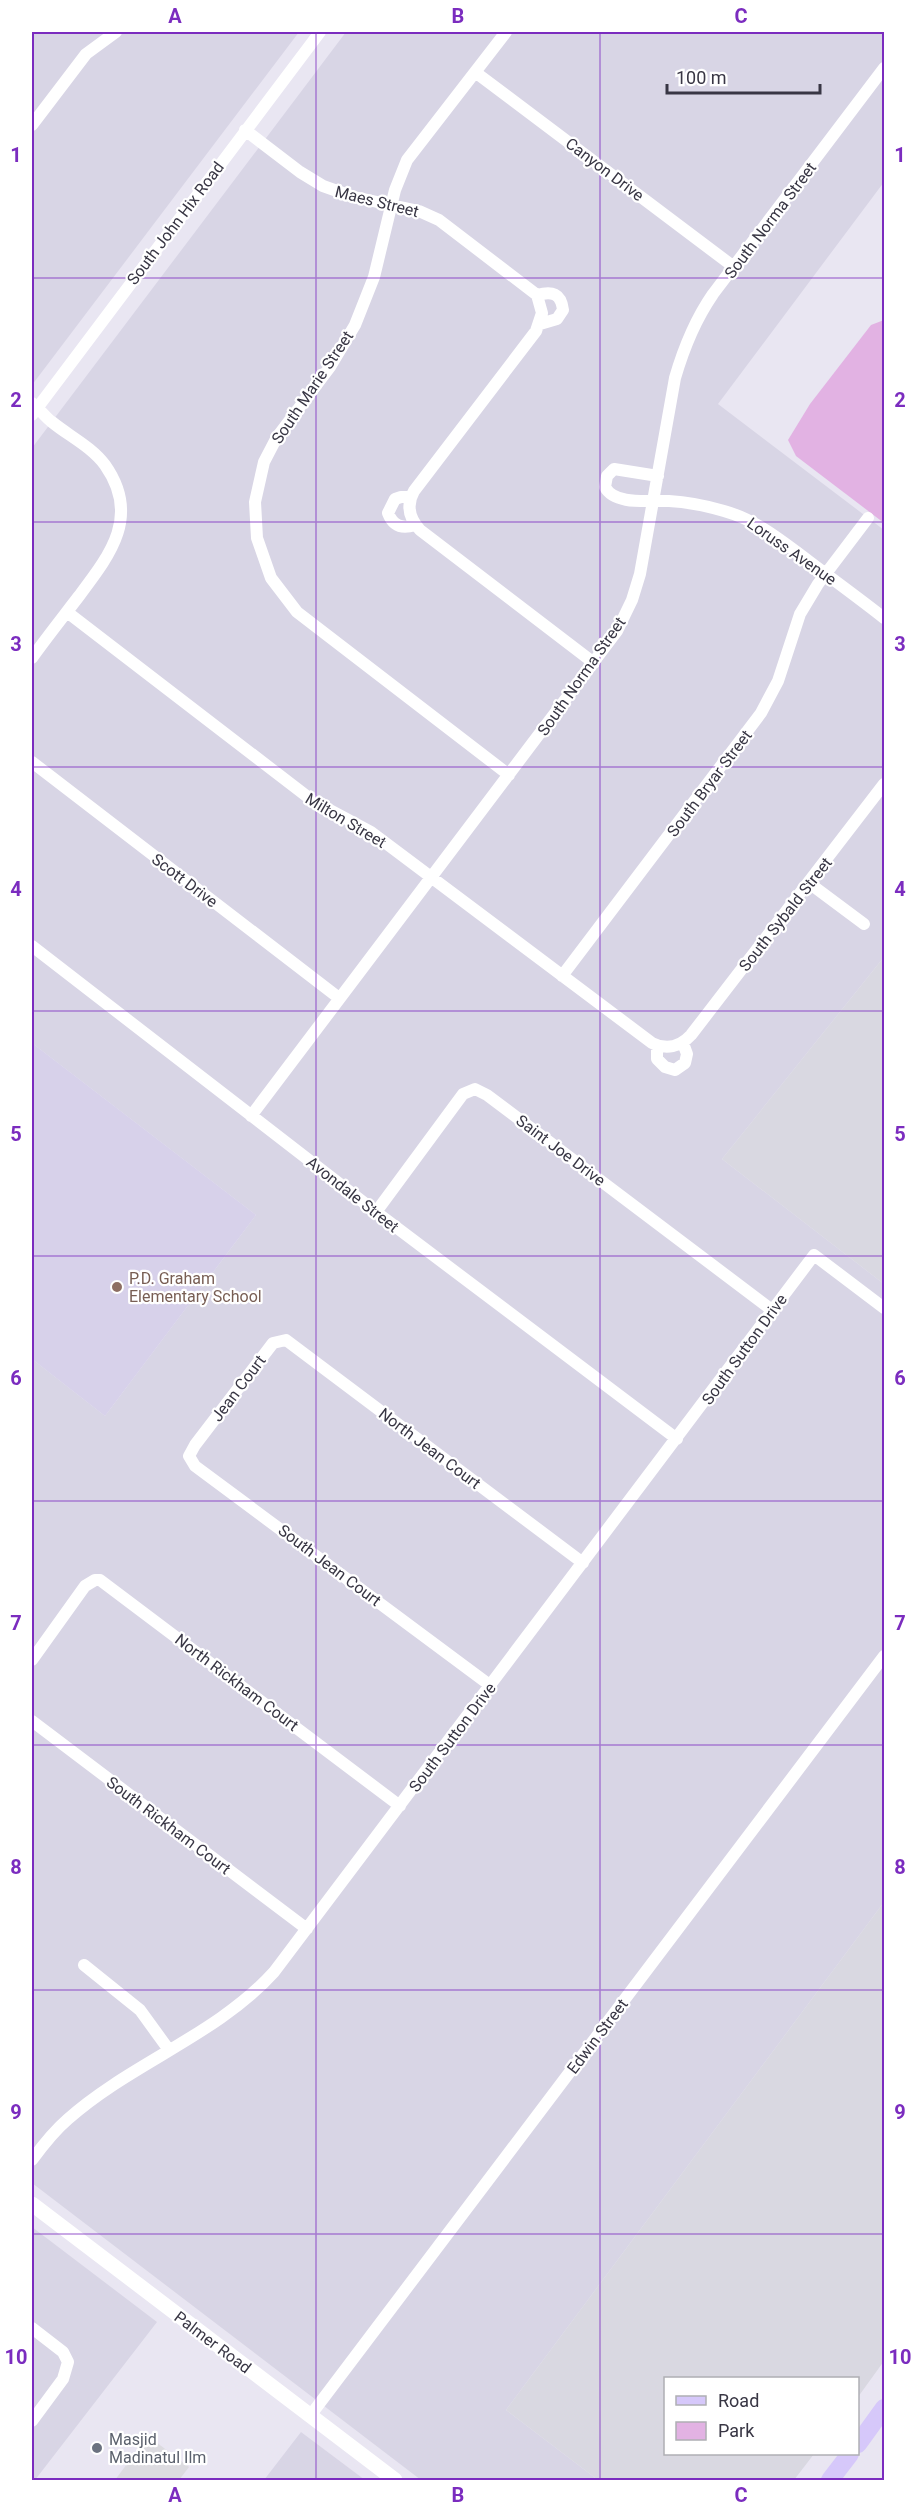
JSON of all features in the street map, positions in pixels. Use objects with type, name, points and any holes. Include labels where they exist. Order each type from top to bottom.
[{"type":"main road","points":[[859,2443],[885,2408]]},
{"type":"main road","points":[[830,2481],[849,2455]]},
{"type":"street","points":[[33,120],[86,54],[116,32]]},
{"type":"street","name":"South Marie Street","points":[[506,32],[407,160],[391,204],[374,277],[355,324],[330,367],[277,437],[264,462],[255,502],[257,538],[271,578],[297,612],[509,775]]},
{"type":"street","name":"South John Hix Road","points":[[33,408],[316,33]]},
{"type":"street","name":"South Norma Street","points":[[251,1116],[617,631],[638,584],[675,378],[687,341],[703,309],[885,68]]},
{"type":"street","name":"Canyon Drive","points":[[475,72],[734,267]]},
{"type":"street","name":"Maes Street","points":[[245,130],[300,172],[323,186],[354,198],[419,211],[439,220],[537,295],[547,293],[556,295],[560,299],[563,310],[557,320],[540,324],[410,497],[395,499],[388,513],[396,525],[403,528],[415,525],[594,663]]},
{"type":"street","points":[[537,295],[541,307],[540,324]]},
{"type":"street","points":[[32,658],[113,548],[121,522],[119,493],[98,457],[33,408]]},
{"type":"street","name":"Loruss Avenue","points":[[658,476],[617,469],[609,473],[605,481],[606,490],[615,497],[670,501],[741,516],[769,531],[885,618]]},
{"type":"street","points":[[410,497],[409,510],[415,525]]},
{"type":"street","name":"South Bryar Street","points":[[562,976],[762,713],[778,681],[800,614],[867,518]]},
{"type":"street","name":"Milton Street","points":[[67,612],[312,801],[371,832],[657,1045],[677,1045]]},
{"type":"street","name":"Scott Drive","points":[[32,762],[339,998]]},
{"type":"street","name":"South Sybald Street","points":[[675,1070],[685,1063],[687,1054],[677,1045],[691,1035],[885,784]]},
{"type":"street","points":[[809,883],[864,924]]},
{"type":"street","name":"Avondale Street","points":[[32,946],[376,1212],[677,1439]]},
{"type":"street","name":"Milton Street","points":[[657,1045],[657,1059],[665,1067],[675,1070]]},
{"type":"street","name":"Saint Joe Drive","points":[[376,1212],[464,1094],[476,1089],[772,1310]]},
{"type":"street","name":"South Sutton Drive","points":[[32,2160],[58,2128],[82,2107],[232,2009],[261,1986],[307,1929],[814,1255],[885,1308]]},
{"type":"street","name":"Jean Court","points":[[201,1437],[275,1340]]},
{"type":"street","name":"North Jean Court","points":[[275,1340],[290,1342],[583,1563]]},
{"type":"street","name":"South Jean Court","points":[[201,1437],[189,1456],[195,1466],[490,1686]]},
{"type":"street","name":"North Rickham Court","points":[[32,1660],[89,1582],[100,1580],[400,1806]]},
{"type":"street","name":"Edwin Street","points":[[310,2416],[885,1656]]},
{"type":"street","name":"South Rickham Court","points":[[32,1721],[307,1929]]},
{"type":"street","points":[[84,1965],[140,2010],[169,2050]]},
{"type":"street","name":"Palmer Road","points":[[32,2204],[395,2481]]},
{"type":"street","points":[[32,2328],[63,2352],[68,2362],[63,2379],[32,2421]]},
{"type":"shaded area","points":[[32,32],[299,32],[32,385]]},
{"type":"shaded area","points":[[346,32],[884,32],[884,182],[718,404],[884,530],[884,957],[722,1159],[884,1284],[884,1902],[506,2410],[598,2480],[421,2480],[32,2183],[32,1359],[105,1416],[256,1215],[32,1043],[32,448]]},
{"type":"shaded area","points":[[884,957],[884,1284],[722,1159]]},
{"type":"shaded area","name":"P.D. Graham Elementary School","points":[[32,1043],[256,1215],[105,1416],[32,1359]]},
{"type":"shaded area","points":[[884,1902],[884,2361],[859,2396],[859,2377],[664,2377],[664,2455],[813,2455],[794,2480],[598,2480],[506,2410]]},
{"type":"shaded area","points":[[32,2227],[157,2322],[35,2480],[32,2480]]},
{"type":"shaded area","points":[[301,2432],[365,2480],[264,2480]]},
{"type":"shaded area","points":[[148,2436],[189,2467],[179,2480],[115,2480]]},
{"type":"green space","points":[[884,320],[884,523],[796,456],[788,440],[810,404],[871,325]]},
{"type":"place","name":"P.D. Graham Elementary School","points":[[117,1287]]},
{"type":"place","name":"Masjid Madinatul Ilm","points":[[97,2448]]}]
